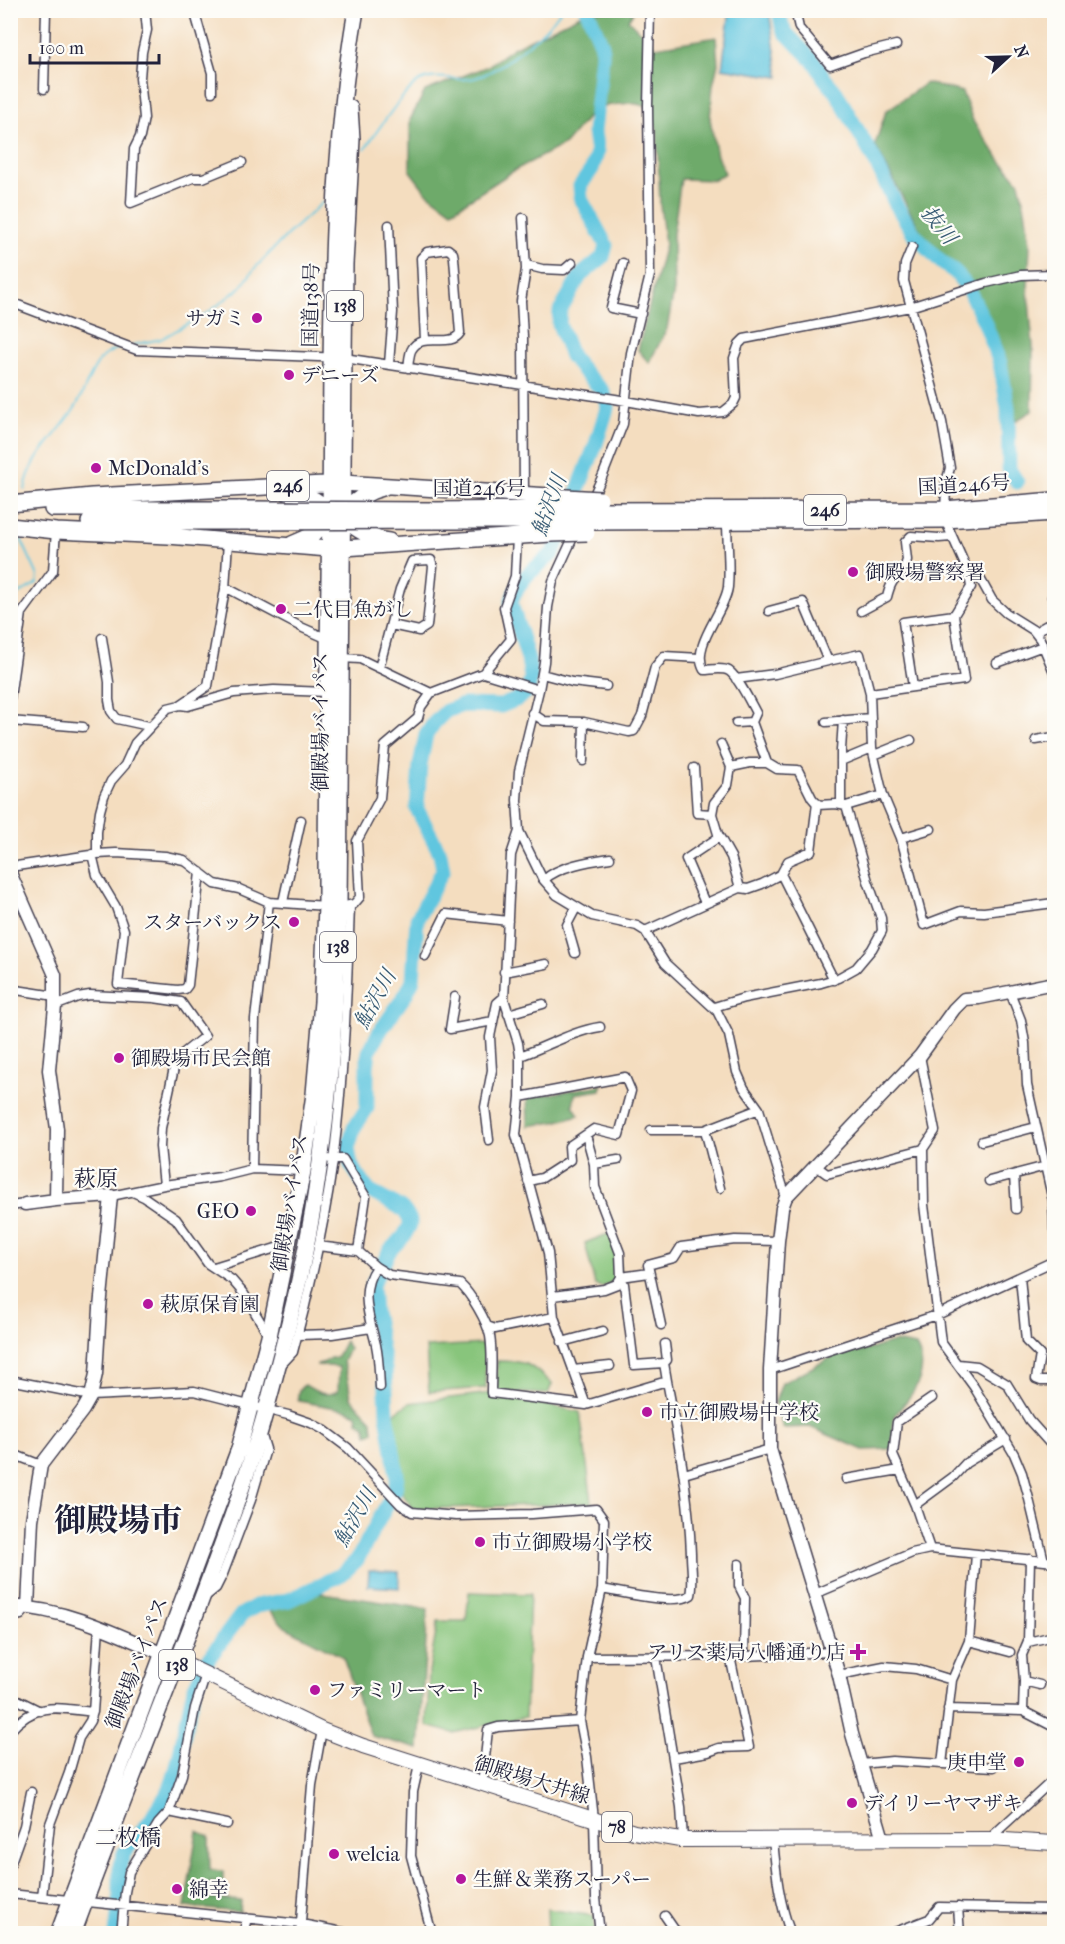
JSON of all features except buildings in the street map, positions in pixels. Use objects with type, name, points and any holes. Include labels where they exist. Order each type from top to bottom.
[{"type":"highway","name":"国道138号","points":[[336,507],[337,357],[352,139],[347,63],[356,10]]},
{"type":"highway","name":"246","points":[[10,506],[92,496],[213,490],[336,507],[393,486],[524,496],[559,515],[593,516],[661,528],[702,515]]},
{"type":"highway","points":[[280,545],[305,540],[319,530],[336,507],[366,494],[393,486]]},
{"type":"highway","points":[[213,490],[305,494],[319,502],[336,507],[358,530],[384,540],[458,540]]},
{"type":"highway","name":"国道246号","points":[[702,515],[727,521],[945,514],[1054,500]]},
{"type":"highway","name":"246","points":[[10,524],[56,531],[135,534],[280,545],[517,537],[559,515],[593,516],[667,502],[702,515]]},
{"type":"highway","name":"国道246号","points":[[10,506],[239,516]]},
{"type":"highway","points":[[336,507],[336,544]]},
{"type":"highway","name":"国道246号","points":[[702,515],[1054,513]]},
{"type":"highway","name":"国道246号","points":[[10,524],[239,516],[559,515]]},
{"type":"highway","name":"御殿場バイパス","points":[[72,1934],[78,1926],[77,1901],[137,1720],[239,1449],[269,1336],[303,1171],[314,1094],[322,1002],[338,906],[327,692],[328,639],[336,544]]},
{"type":"highway","name":"御殿場バイパス","points":[[58,1933],[77,1901],[178,1661],[238,1497],[277,1369],[316,1189],[327,1159],[336,994],[338,906],[341,658],[336,544]]},
{"type":"main road","name":"御殿場大井線","points":[[163,1654],[322,1730],[363,1746],[658,1838],[683,1840],[989,1839],[1054,1843]]},
{"type":"street","points":[[44,89],[46,10]]},
{"type":"street","points":[[145,10],[147,30],[140,78],[144,118],[134,149],[131,203],[193,178],[203,178],[242,162]]},
{"type":"street","points":[[194,10],[212,73],[212,92]]},
{"type":"street","points":[[586,1405],[554,1317],[554,1296],[548,1253],[516,1135],[520,1097],[520,1056],[504,997],[504,972],[511,855],[519,831],[517,800],[519,771],[542,674],[547,614],[553,581],[603,475],[623,424],[631,353],[650,275],[648,106],[650,10]]},
{"type":"street","points":[[795,10],[799,28],[805,38],[830,65],[896,45]]},
{"type":"street","points":[[523,218],[526,265],[521,301],[524,496]]},
{"type":"street","points":[[388,225],[393,312],[389,364]]},
{"type":"street","points":[[870,693],[964,680],[954,615],[971,586],[969,574],[952,537],[945,514],[946,482],[950,468],[942,422],[904,281],[905,264],[912,247]]},
{"type":"street","points":[[408,368],[411,349],[417,344],[425,340],[452,340],[460,333],[454,258],[453,253],[448,249],[427,252],[422,258],[425,340]]},
{"type":"street","points":[[526,265],[542,269],[564,270],[572,262]]},
{"type":"street","points":[[623,263],[611,308],[640,314]]},
{"type":"street","points":[[10,302],[136,350],[337,357],[627,400],[699,414],[723,412],[733,404],[736,398],[734,358],[739,344],[744,339],[910,307],[957,291],[1021,275],[1054,274]]},
{"type":"street","points":[[727,521],[728,590],[707,636],[700,664],[704,670],[729,671],[736,679],[756,713],[752,722],[767,763]]},
{"type":"street","points":[[10,698],[22,614],[53,572],[56,531]]},
{"type":"street","points":[[861,611],[886,597],[896,576],[903,572],[907,560],[905,542],[911,536],[952,537]]},
{"type":"street","points":[[10,867],[94,854],[165,856],[184,860],[214,884],[239,889],[269,902],[338,906],[354,904],[360,897],[357,841],[380,798],[385,746],[418,718],[430,693],[483,673],[511,639],[504,607],[515,576],[517,537]]},
{"type":"street","points":[[200,872],[188,985],[178,990],[118,984],[124,930],[116,907],[97,875],[94,854],[100,811],[111,781],[125,765],[135,743],[149,726],[168,708],[180,705],[208,686],[225,587],[228,541]]},
{"type":"street","points":[[379,668],[400,589],[412,561],[431,560],[433,566],[427,626],[419,631],[391,626]]},
{"type":"street","points":[[969,574],[977,573],[992,600],[1006,613],[1035,632],[1054,672]]},
{"type":"street","points":[[225,587],[328,639]]},
{"type":"street","points":[[770,611],[803,602],[828,661]]},
{"type":"street","points":[[913,687],[903,622],[954,615]]},
{"type":"street","points":[[1035,632],[1054,621]]},
{"type":"street","points":[[102,638],[111,711],[117,719],[149,726]]},
{"type":"street","points":[[997,663],[1043,646]]},
{"type":"street","points":[[736,679],[775,674],[860,654],[870,693],[873,752],[883,795],[901,838],[924,925],[961,911],[984,912],[1054,903]]},
{"type":"street","points":[[532,713],[544,721],[584,722],[629,732],[634,731],[642,716],[655,667],[664,656],[700,658]]},
{"type":"street","points":[[341,658],[360,659],[430,693]]},
{"type":"street","points":[[483,673],[537,689]]},
{"type":"street","points":[[542,674],[572,682],[606,686]]},
{"type":"street","points":[[180,705],[188,706],[234,693],[274,690],[327,692]]},
{"type":"street","points":[[826,722],[870,718]]},
{"type":"street","points":[[714,1007],[744,998],[834,980],[856,968],[872,949],[882,931],[881,918],[843,805],[841,761],[843,720]]},
{"type":"street","points":[[10,721],[83,728]]},
{"type":"street","points":[[583,761],[584,722]]},
{"type":"street","points":[[736,723],[752,722]]},
{"type":"street","points":[[1036,740],[1054,737]]},
{"type":"street","points":[[841,761],[912,740]]},
{"type":"street","points":[[721,744],[731,767],[728,785],[714,802],[712,814],[719,837],[731,857],[740,888]]},
{"type":"street","points":[[731,767],[750,763],[767,763],[777,769],[798,770],[812,798],[817,803],[843,805],[883,795]]},
{"type":"street","points":[[694,768],[697,813],[712,814]]},
{"type":"street","points":[[645,931],[740,888],[748,890],[782,874],[788,861],[811,851],[817,803]]},
{"type":"street","points":[[283,903],[302,820]]},
{"type":"street","points":[[901,838],[930,829]]},
{"type":"street","points":[[519,831],[544,880],[557,895],[592,916],[637,926],[645,931],[665,963],[714,1007],[729,1035],[737,1071],[744,1088],[759,1109],[786,1197]]},
{"type":"street","points":[[705,903],[686,859],[719,837]]},
{"type":"street","points":[[544,880],[550,874],[586,862],[610,858]]},
{"type":"street","points":[[10,873],[55,975],[49,1070],[57,1129],[56,1200]]},
{"type":"street","points":[[782,874],[834,980]]},
{"type":"street","points":[[252,1169],[255,1019],[269,902]]},
{"type":"street","points":[[575,953],[567,925],[576,908]]},
{"type":"street","points":[[425,956],[446,914],[508,921]]},
{"type":"street","points":[[504,972],[546,964]]},
{"type":"street","points":[[883,1839],[861,1764],[839,1675],[770,1449],[770,1370],[782,1208],[786,1197],[920,1056],[954,1009],[964,999],[1054,983]]},
{"type":"street","points":[[10,989],[55,1001],[90,995],[154,998],[180,1002],[205,1036],[176,1059],[161,1128],[160,1147],[164,1185]]},
{"type":"street","points":[[1010,992],[1021,1020],[1025,1043],[1027,1085],[1053,1201],[1054,1230]]},
{"type":"street","points":[[454,997],[450,1029],[493,1021]]},
{"type":"street","points":[[489,1140],[485,1107],[492,1070],[490,1036],[497,1002],[504,997]]},
{"type":"street","points":[[508,1014],[543,1004]]},
{"type":"street","points":[[520,1056],[584,1030],[600,1028]]},
{"type":"street","points":[[920,1056],[935,1131],[923,1149],[924,1205],[941,1342],[974,1387],[1006,1438],[1022,1473],[1044,1561]]},
{"type":"street","points":[[520,1097],[625,1077],[632,1091],[618,1135],[594,1129],[569,1146],[570,1160],[542,1178],[528,1181]]},
{"type":"street","points":[[651,1130],[705,1130],[759,1109]]},
{"type":"street","points":[[982,1141],[1036,1127]]},
{"type":"street","points":[[705,1130],[720,1188]]},
{"type":"street","points":[[586,1135],[594,1164],[595,1187],[620,1253],[621,1277],[624,1284],[634,1365],[664,1363]]},
{"type":"street","points":[[816,1166],[827,1174],[923,1149]]},
{"type":"street","points":[[277,1369],[294,1352],[318,1246],[327,1159],[343,1159],[366,1197],[358,1251]]},
{"type":"street","points":[[594,1164],[618,1160]]},
{"type":"street","points":[[990,1181],[1046,1166]]},
{"type":"street","points":[[10,1206],[111,1196],[220,1177],[252,1169],[303,1171]]},
{"type":"street","points":[[1014,1174],[1016,1209]]},
{"type":"street","points":[[133,1192],[144,1197],[176,1220],[208,1264],[232,1280],[244,1294],[269,1336]]},
{"type":"street","points":[[10,1617],[21,1615],[28,1607],[32,1520],[42,1465],[91,1396],[96,1374],[111,1196]]},
{"type":"street","points":[[661,1325],[648,1265],[674,1258],[681,1247],[735,1240],[778,1241]]},
{"type":"street","points":[[214,1267],[289,1244]]},
{"type":"street","points":[[318,1246],[358,1251],[389,1275],[460,1284],[468,1291],[487,1326],[490,1337],[491,1393],[586,1405],[667,1381]]},
{"type":"street","points":[[770,1370],[937,1315],[1054,1261]]},
{"type":"street","points":[[376,1267],[369,1277],[366,1294],[379,1365],[380,1387]]},
{"type":"street","points":[[554,1296],[604,1289],[616,1284],[621,1277],[650,1272]]},
{"type":"street","points":[[1020,1276],[1026,1341],[1040,1355],[1036,1379],[1054,1381]]},
{"type":"street","points":[[487,1326],[495,1329],[554,1317]]},
{"type":"street","points":[[298,1335],[332,1334],[371,1328]]},
{"type":"street","points":[[562,1341],[603,1331]]},
{"type":"street","points":[[602,1589],[672,1600],[686,1599],[692,1595],[690,1523],[684,1474],[664,1363],[667,1360],[665,1344]]},
{"type":"street","points":[[958,1364],[977,1366],[1007,1384],[1029,1420],[1054,1448]]},
{"type":"street","points":[[573,1370],[610,1366]]},
{"type":"street","points":[[10,1380],[91,1396],[194,1391],[311,1423],[348,1448],[401,1505],[412,1512],[456,1516],[596,1509],[604,1520],[602,1589],[587,1657],[580,1721],[587,1757],[594,1819],[596,1898],[600,1934]]},
{"type":"street","points":[[930,1549],[892,1449],[897,1422],[932,1398]]},
{"type":"street","points":[[915,1505],[953,1477],[966,1463],[1006,1438]]},
{"type":"street","points":[[684,1474],[770,1449]]},
{"type":"street","points":[[10,1453],[42,1465]]},
{"type":"street","points":[[846,1479],[900,1470]]},
{"type":"street","points":[[815,1594],[912,1553],[930,1549],[1054,1562]]},
{"type":"street","points":[[942,1764],[951,1680],[969,1641],[976,1554]]},
{"type":"street","points":[[1023,1711],[1022,1655],[1028,1642],[1030,1559]]},
{"type":"street","points":[[740,1564],[739,1586],[745,1598],[744,1656]]},
{"type":"street","points":[[10,1606],[74,1616],[163,1654]]},
{"type":"street","points":[[42,1897],[50,1824],[79,1738],[93,1712],[99,1627]]},
{"type":"street","points":[[1028,1642],[1054,1636]]},
{"type":"street","points":[[969,1641],[1010,1652]]},
{"type":"street","points":[[587,1657],[744,1656],[831,1652]]},
{"type":"street","points":[[674,1758],[719,1748],[749,1747],[730,1656]]},
{"type":"street","points":[[656,1657],[674,1758],[683,1840]]},
{"type":"street","points":[[839,1675],[884,1666],[916,1669],[951,1680]]},
{"type":"street","points":[[121,1934],[129,1872],[158,1824],[169,1812],[182,1775],[200,1672]]},
{"type":"street","points":[[1024,1682],[1040,1685]]},
{"type":"street","points":[[10,1696],[40,1711]]},
{"type":"street","points":[[10,1731],[21,1719],[50,1708],[93,1712]]},
{"type":"street","points":[[948,1709],[1023,1711],[1054,1727]]},
{"type":"street","points":[[483,1785],[488,1730],[498,1727],[580,1721]]},
{"type":"street","points":[[300,1929],[312,1785],[322,1730]]},
{"type":"street","points":[[861,1764],[892,1761],[994,1767]]},
{"type":"street","points":[[419,1765],[413,1792],[411,1856],[432,1934]]},
{"type":"street","points":[[989,1839],[1054,1779]]},
{"type":"street","points":[[10,1864],[24,1826],[31,1792]]},
{"type":"street","points":[[169,1812],[227,1824]]},
{"type":"street","points":[[773,1840],[777,1885],[791,1934]]},
{"type":"street","points":[[10,1894],[247,1918],[300,1929],[353,1934]]},
{"type":"street","points":[[890,1934],[929,1919],[939,1907],[1054,1909]]},
{"type":"street","points":[[958,1907],[960,1934]]},
{"type":"street","points":[[665,1916],[680,1934]]},
{"type":"street","points":[[243,1934],[247,1918]]},
{"type":"street","points":[[1054,1923],[1054,1934]]},
{"type":"green space","points":[[588,11],[634,11],[628,20],[656,47],[716,37],[718,64],[713,85],[710,119],[717,156],[725,173],[714,180],[681,179],[673,234],[674,290],[667,329],[649,363],[638,350],[665,244],[660,205],[657,130],[648,106],[630,103],[596,107],[565,144],[515,170],[452,211],[426,192],[410,171],[410,120],[425,91],[488,66],[513,48]]},
{"type":"green space","points":[[926,83],[962,92],[974,123],[1019,182],[1030,244],[1028,289],[1033,347],[1032,411],[1012,423],[1001,348],[925,240],[875,145],[886,111]]},
{"type":"green space","points":[[602,1085],[601,1090],[575,1094],[573,1105],[579,1115],[528,1126],[527,1098]]},
{"type":"green space","points":[[610,1233],[619,1256],[620,1279],[602,1287],[595,1285],[585,1243]]},
{"type":"green space","points":[[345,1341],[349,1349],[343,1362],[351,1398],[372,1420],[373,1432],[367,1435],[366,1427],[358,1421],[357,1414],[299,1401],[298,1398],[301,1388],[305,1385],[325,1394],[338,1391],[339,1367],[317,1364],[330,1358],[336,1358]]},
{"type":"green space","points":[[894,1342],[916,1346],[922,1366],[921,1375],[913,1393],[894,1416],[892,1449],[863,1450],[810,1427],[783,1428],[775,1402],[782,1383],[836,1355],[867,1350]]},
{"type":"green space","points":[[484,1344],[486,1388],[429,1392],[426,1347]]},
{"type":"green space","points":[[497,1361],[522,1363],[533,1367],[552,1384],[548,1394],[497,1392]]},
{"type":"green space","points":[[491,1393],[580,1412],[592,1503],[414,1509],[402,1494],[392,1415],[409,1403]]},
{"type":"green space","points":[[316,1592],[428,1609],[419,1749],[371,1736],[343,1657],[285,1627],[267,1608]]},
{"type":"green space","points":[[469,1592],[530,1594],[525,1717],[453,1733],[427,1726],[429,1671],[438,1621],[466,1621]]},
{"type":"green space","points":[[197,1831],[209,1836],[210,1870],[223,1871],[223,1885],[210,1882],[207,1898],[241,1901],[240,1912],[185,1907]]},
{"type":"green space","points":[[547,1909],[594,1916],[595,1933],[548,1933]]},
{"type":"water","points":[[730,10],[769,11],[779,77],[722,68]]},
{"type":"water","points":[[369,1570],[399,1572],[399,1588],[368,1586]]},
{"type":"waterway","points":[[365,149],[414,85],[426,79],[439,77],[470,79],[493,70],[520,52],[544,30],[561,10]]},
{"type":"waterway","name":"鮎沢川","points":[[116,1934],[120,1897],[120,1865],[124,1853],[150,1821],[169,1791],[176,1771],[194,1688],[209,1658],[241,1615],[256,1606],[289,1600],[342,1574],[357,1560],[395,1490],[397,1476],[387,1414],[385,1369],[374,1312],[372,1285],[390,1250],[404,1236],[410,1220],[399,1207],[369,1191],[351,1165],[348,1148],[354,1128],[367,1108],[369,1052],[413,980],[417,919],[443,870],[440,853],[417,809],[420,765],[426,735],[446,711],[463,705],[501,706],[518,699],[528,691],[531,677],[528,659],[511,603],[514,594],[527,575],[553,553],[596,444],[608,405],[603,391],[571,356],[559,324],[560,311],[580,276],[603,257],[606,245],[581,199],[580,186],[592,169],[597,153],[594,132],[602,56],[602,45],[587,10]]},
{"type":"waterway","name":"抜川","points":[[779,10],[786,33],[816,64],[836,92],[875,161],[896,205],[914,234],[942,263],[955,272],[967,287],[985,323],[1000,363],[1008,408],[1009,469],[1017,482]]},
{"type":"waterway","points":[[133,345],[161,339],[209,312],[241,287],[255,268],[323,202]]},
{"type":"waterway","points":[[25,490],[38,456],[75,408],[97,364],[108,354],[121,348]]},
{"type":"waterway","points":[[10,599],[37,583],[38,576],[21,539]]},
{"type":"place","name":"サガミ","points":[[257,318]]},
{"type":"place","name":"デニーズ","points":[[289,375]]},
{"type":"place","name":"McDonald's","points":[[96,468]]},
{"type":"place","name":"御殿場警察署","points":[[853,572]]},
{"type":"place","name":"二代目魚がし","points":[[281,609]]},
{"type":"place","name":"スターバックス","points":[[294,922]]},
{"type":"place","name":"御殿場市民会館","points":[[119,1058]]},
{"type":"place","name":"GEO","points":[[251,1211]]},
{"type":"place","name":"萩原保育園","points":[[148,1304]]},
{"type":"place","name":"市立御殿場中学校","points":[[647,1412]]},
{"type":"place","name":"市立御殿場小学校","points":[[480,1542]]},
{"type":"place","name":"アリス薬局八幡通り店","points":[[858,1652]]},
{"type":"place","name":"ファミリーマート","points":[[315,1690]]},
{"type":"place","name":"庚申堂","points":[[1019,1762]]},
{"type":"place","name":"デイリーヤマザキ","points":[[852,1803]]},
{"type":"place","name":"welcia","points":[[334,1854]]},
{"type":"place","name":"生鮮＆業務スーパー","points":[[461,1879]]},
{"type":"place","name":"綿幸","points":[[177,1889]]},
{"type":"district","name":"萩原","points":[[96,1179]]},
{"type":"district","name":"御殿場市","points":[[118,1520]]},
{"type":"district","name":"二枚橋","points":[[128,1838]]}]
